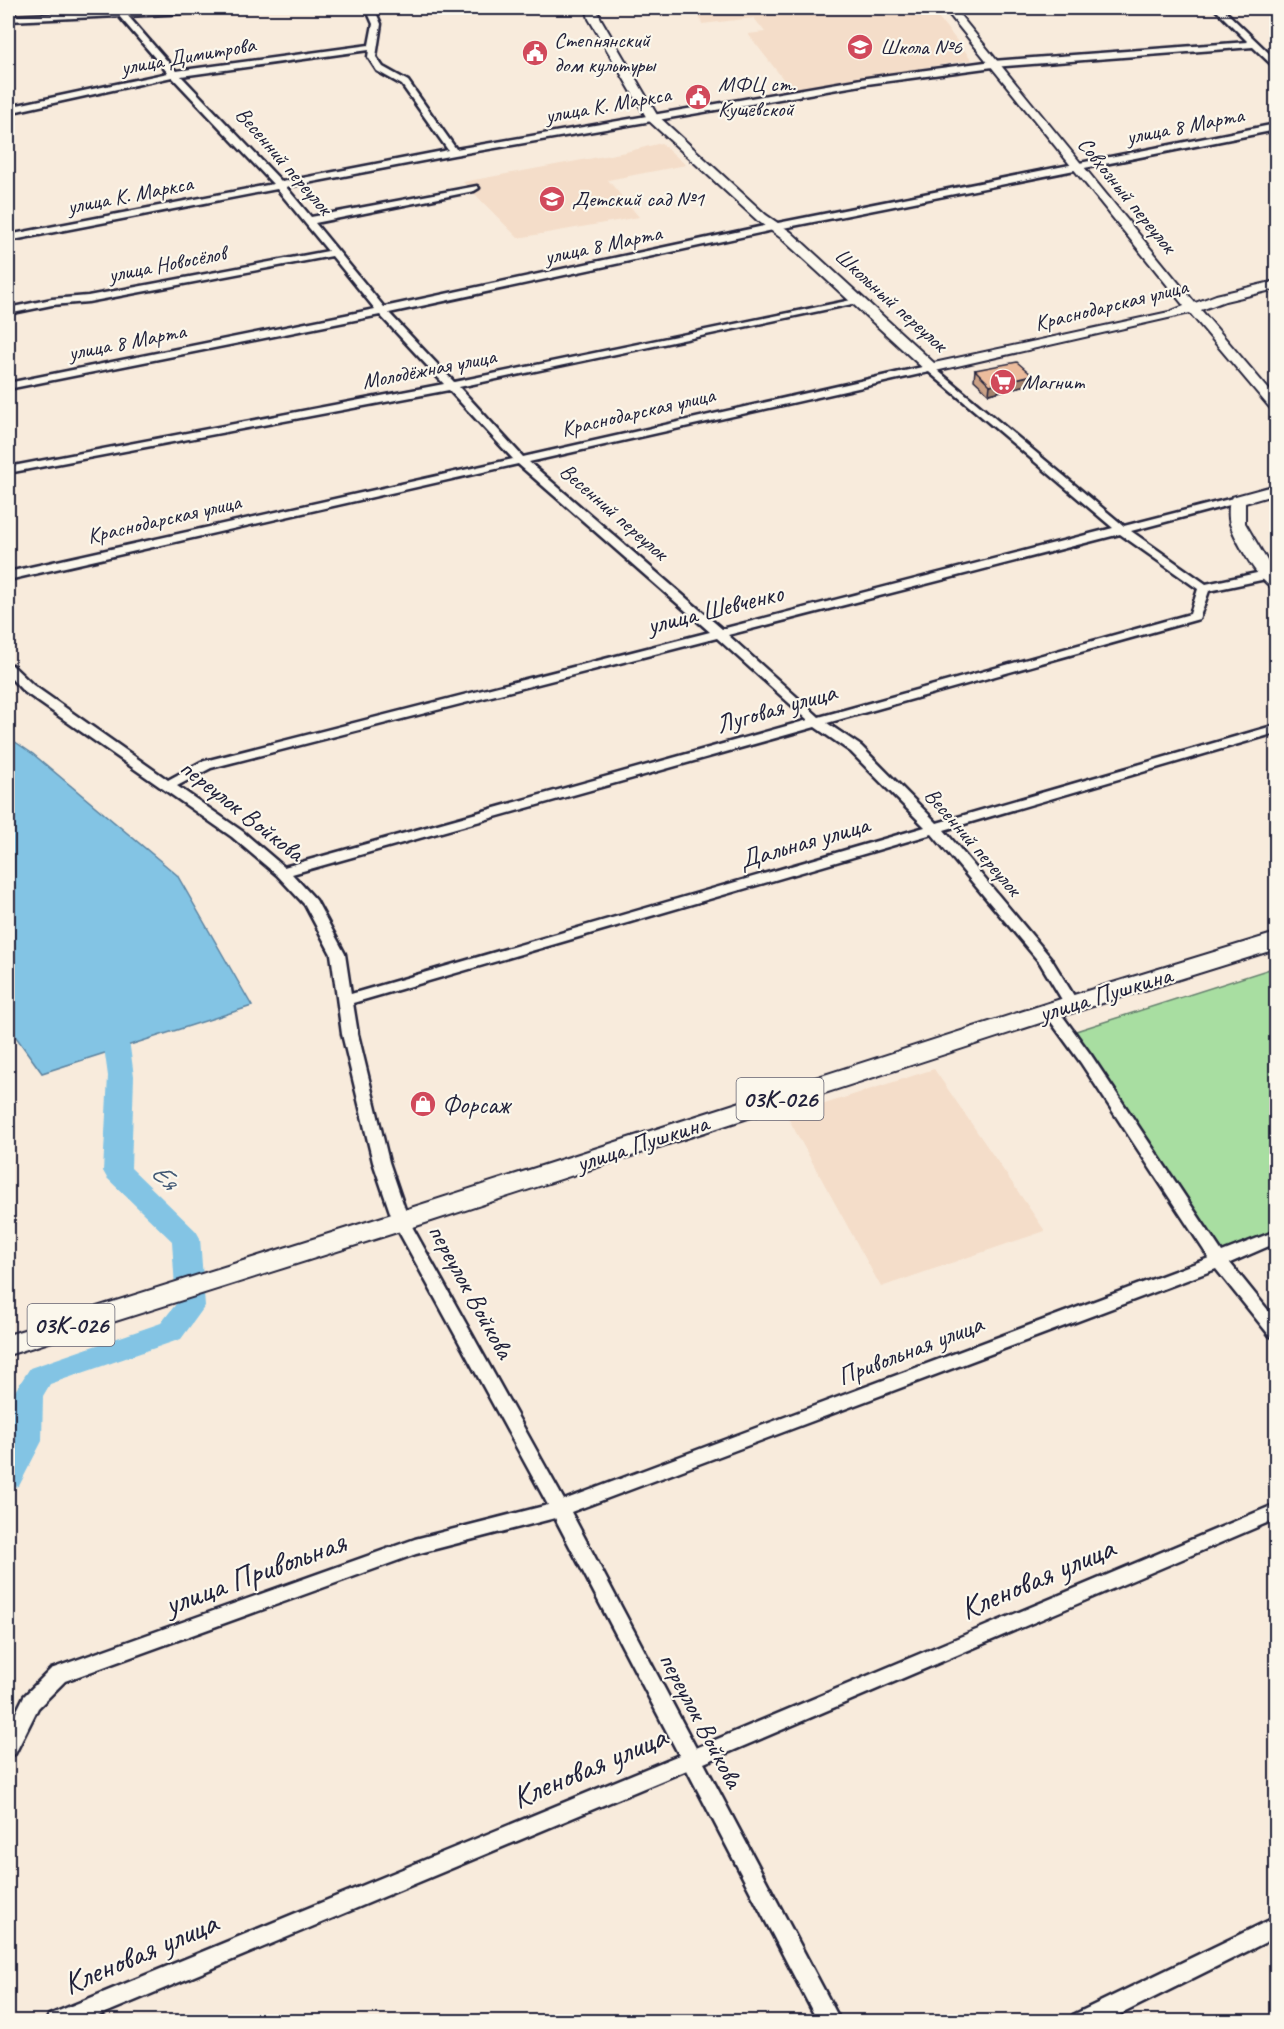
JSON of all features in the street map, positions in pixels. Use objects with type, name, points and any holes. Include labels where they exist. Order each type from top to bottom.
[{"type":"main road","name":"улица Пушкина","points":[[8,1346],[1276,941]]},
{"type":"street","points":[[8,19],[122,11],[227,8]]},
{"type":"street","points":[[370,8],[377,24],[372,57],[380,69],[405,83],[454,152]]},
{"type":"street","name":"Школьный переулок","points":[[591,8],[595,19],[652,117],[773,227],[786,235],[931,368],[1122,530],[1204,588]]},
{"type":"street","name":"Совхозный переулок","points":[[949,8],[1192,308],[1276,406]]},
{"type":"street","points":[[1218,8],[1276,64]]},
{"type":"street","name":"Весенний переулок","points":[[122,11],[143,41],[280,186],[382,312],[520,460],[719,633],[817,722],[856,749],[935,829],[1045,960],[1062,1008],[1086,1059],[1219,1262],[1276,1331]]},
{"type":"street","name":"улица К. Маркса","points":[[8,238],[454,152],[867,81],[993,64],[1256,45]]},
{"type":"street","name":"улица Димитрова","points":[[8,110],[174,74],[375,47]]},
{"type":"street","name":"улица 8 Марта","points":[[8,386],[382,312],[773,227],[1276,127]]},
{"type":"street","points":[[308,221],[474,188]]},
{"type":"street","name":"улица Новосёлов","points":[[8,310],[52,302],[88,299],[333,253]]},
{"type":"street","name":"Краснодарская улица","points":[[8,576],[1173,315],[1221,297],[1276,285]]},
{"type":"street","name":"Молодёжная улица","points":[[8,470],[450,386],[857,300]]},
{"type":"street","name":"улица Шевченко","points":[[168,785],[206,765],[1276,490]]},
{"type":"street","points":[[1204,588],[1271,580],[1237,523],[1237,500]]},
{"type":"street","name":"Луговая улица","points":[[282,872],[1195,616],[1204,588]]},
{"type":"street","name":"переулок Войкова","points":[[8,668],[28,688],[237,834],[282,872],[311,903],[338,954],[344,1000],[381,1161],[401,1221],[560,1509],[830,2022]]},
{"type":"street","name":"Дальная улица","points":[[344,1000],[1276,729]]},
{"type":"street","name":"Привольная улица","points":[[560,1509],[1219,1262],[1238,1251],[1276,1237]]},
{"type":"street","name":"улица Привольная","points":[[8,1748],[31,1702],[58,1675],[415,1547],[560,1509]]},
{"type":"street","name":"Кленовая улица","points":[[57,2022],[691,1759],[1276,1511]]},
{"type":"street","points":[[1081,2022],[1276,1927]]},
{"type":"shaded area","name":"Школа №6","points":[[697,8],[931,8],[972,60],[791,89],[748,34],[765,32],[754,18],[702,24]]},
{"type":"shaded area","name":"Детский сад №1","points":[[661,143],[686,165],[608,180],[639,217],[518,238],[463,182],[626,152]]},
{"type":"shaded area","points":[[934,1069],[1045,1231],[881,1287],[787,1116]]},
{"type":"green space","points":[[1276,967],[1276,1230],[1225,1251],[1217,1249],[1076,1031]]},
{"type":"water","points":[[8,737],[33,754],[177,875],[252,1006],[42,1073],[8,1026]]},
{"type":"building","points":[[1017,362],[1032,375],[990,385],[975,370]]},
{"type":"waterway","name":"Ея","points":[[8,1477],[27,1441],[28,1394],[40,1376],[171,1331],[191,1306],[186,1238],[117,1171],[121,1076],[117,1047],[102,1017]]},
{"type":"place","name":"Школа №6","points":[[860,47]]},
{"type":"place","name":"Степнянский дом культуры","points":[[535,53]]},
{"type":"place","name":"МФЦ ст. Кущевской","points":[[698,97]]},
{"type":"place","name":"Детский сад №1","points":[[552,199]]},
{"type":"place","name":"Магнит","points":[[1003,382]]},
{"type":"place","name":"Форсаж","points":[[423,1104]]}]
